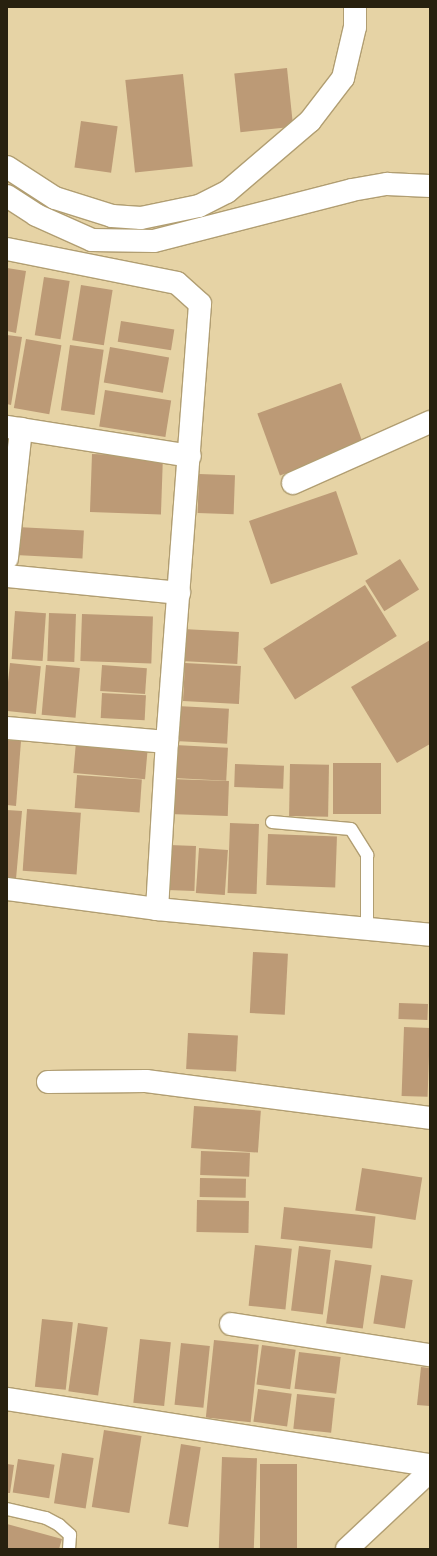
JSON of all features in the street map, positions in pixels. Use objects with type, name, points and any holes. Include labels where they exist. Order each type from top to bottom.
[{"type":"main road","points":[[7,167],[55,198],[82,209],[141,218],[199,206],[250,174],[310,121],[343,78],[355,27],[355,7]]},
{"type":"main road","points":[[7,196],[36,215],[92,240],[154,241],[352,190],[387,184],[430,186]]},
{"type":"main road","points":[[7,249],[178,283],[200,304],[190,456],[167,742],[157,910]]},
{"type":"main road","points":[[293,483],[430,422]]},
{"type":"main road","points":[[7,558],[14,428],[190,456]]},
{"type":"main road","points":[[7,576],[179,593]]},
{"type":"main road","points":[[7,728],[167,742]]},
{"type":"main road","points":[[7,889],[157,910],[367,928],[430,935]]},
{"type":"main road","points":[[48,1082],[146,1081],[430,1118]]},
{"type":"main road","points":[[232,1324],[430,1356]]},
{"type":"main road","points":[[7,1399],[430,1465]]},
{"type":"main road","points":[[347,1549],[430,1471]]},
{"type":"lane","points":[[272,822],[351,829],[367,855],[367,928]]},
{"type":"lane","points":[[7,1509],[46,1518],[59,1525],[70,1535],[69,1549]]},
{"type":"building","points":[[287,68],[293,127],[240,132],[234,74]]},
{"type":"building","points":[[183,74],[193,166],[135,173],[125,80]]},
{"type":"building","points":[[81,121],[118,126],[111,173],[74,168]]},
{"type":"building","points":[[7,268],[26,271],[16,333],[7,331]]},
{"type":"building","points":[[44,277],[70,281],[60,339],[35,335]]},
{"type":"building","points":[[81,285],[113,290],[104,345],[72,340]]},
{"type":"building","points":[[121,321],[174,329],[171,350],[118,342]]},
{"type":"building","points":[[7,335],[22,337],[11,405],[7,404]]},
{"type":"building","points":[[26,339],[61,345],[49,414],[14,408]]},
{"type":"building","points":[[70,345],[104,350],[94,415],[61,410]]},
{"type":"building","points":[[110,347],[169,357],[163,393],[104,382]]},
{"type":"building","points":[[341,383],[364,445],[280,475],[257,413]]},
{"type":"building","points":[[105,390],[171,400],[165,437],[99,427]]},
{"type":"building","points":[[92,454],[163,456],[161,514],[90,512]]},
{"type":"building","points":[[199,474],[235,475],[234,514],[198,513]]},
{"type":"building","points":[[336,491],[358,554],[271,584],[249,521]]},
{"type":"building","points":[[17,527],[84,531],[82,558],[16,555]]},
{"type":"building","points":[[400,559],[419,590],[384,611],[365,581]]},
{"type":"building","points":[[365,585],[397,636],[295,699],[263,649]]},
{"type":"building","points":[[15,611],[46,613],[43,661],[12,659]]},
{"type":"building","points":[[49,613],[76,614],[74,662],[47,661]]},
{"type":"building","points":[[82,614],[153,616],[151,663],[80,661]]},
{"type":"building","points":[[183,629],[239,632],[237,664],[181,661]]},
{"type":"building","points":[[430,640],[430,744],[397,763],[351,687]]},
{"type":"building","points":[[10,663],[41,666],[36,714],[7,711],[7,692]]},
{"type":"building","points":[[185,663],[241,666],[239,704],[183,701]]},
{"type":"building","points":[[46,665],[80,668],[76,718],[42,715]]},
{"type":"building","points":[[102,665],[147,668],[145,694],[100,691]]},
{"type":"building","points":[[102,693],[146,695],[145,720],[101,718]]},
{"type":"building","points":[[177,706],[229,709],[227,744],[175,741]]},
{"type":"building","points":[[7,740],[21,741],[16,806],[7,805]]},
{"type":"building","points":[[76,742],[148,748],[145,779],[73,773]]},
{"type":"building","points":[[175,745],[228,748],[226,781],[173,778]]},
{"type":"building","points":[[333,763],[381,763],[381,814],[333,814]]},
{"type":"building","points":[[235,764],[284,766],[283,789],[234,787]]},
{"type":"building","points":[[290,764],[329,765],[328,817],[289,816]]},
{"type":"building","points":[[77,775],[142,780],[140,812],[75,808]]},
{"type":"building","points":[[170,779],[229,781],[228,816],[169,814]]},
{"type":"building","points":[[27,809],[81,813],[77,875],[23,871]]},
{"type":"building","points":[[7,810],[22,811],[16,879],[7,878]]},
{"type":"building","points":[[230,823],[259,824],[257,894],[228,893]]},
{"type":"building","points":[[268,834],[337,836],[335,887],[266,885]]},
{"type":"building","points":[[169,845],[196,846],[194,891],[167,890]]},
{"type":"building","points":[[199,848],[228,850],[225,895],[196,893]]},
{"type":"building","points":[[253,952],[288,954],[285,1015],[250,1013]]},
{"type":"building","points":[[399,1003],[428,1004],[427,1020],[398,1019]]},
{"type":"building","points":[[404,1027],[430,1028],[428,1097],[402,1096]]},
{"type":"building","points":[[188,1033],[238,1036],[236,1072],[186,1069]]},
{"type":"building","points":[[194,1106],[261,1111],[258,1153],[191,1148]]},
{"type":"building","points":[[201,1151],[250,1153],[249,1177],[200,1175]]},
{"type":"building","points":[[362,1168],[422,1178],[416,1220],[355,1210]]},
{"type":"building","points":[[200,1178],[246,1179],[246,1198],[200,1197]]},
{"type":"building","points":[[197,1200],[249,1201],[248,1233],[196,1232]]},
{"type":"building","points":[[284,1207],[375,1217],[372,1248],[281,1239]]},
{"type":"building","points":[[255,1245],[292,1249],[285,1310],[249,1306]]},
{"type":"building","points":[[299,1246],[331,1250],[323,1314],[291,1311]]},
{"type":"building","points":[[335,1260],[372,1265],[363,1329],[326,1323]]},
{"type":"building","points":[[381,1275],[413,1280],[405,1328],[373,1323]]},
{"type":"building","points":[[42,1319],[73,1322],[66,1390],[35,1387]]},
{"type":"building","points":[[78,1323],[108,1327],[98,1396],[68,1391]]},
{"type":"building","points":[[140,1339],[171,1342],[164,1406],[133,1403]]},
{"type":"building","points":[[214,1340],[259,1345],[251,1422],[206,1418]]},
{"type":"building","points":[[181,1343],[210,1346],[203,1408],[175,1405]]},
{"type":"building","points":[[262,1345],[296,1350],[290,1389],[256,1385]]},
{"type":"building","points":[[299,1352],[341,1357],[336,1394],[294,1389]]},
{"type":"building","points":[[421,1367],[430,1368],[430,1406],[417,1405]]},
{"type":"building","points":[[258,1389],[292,1394],[287,1426],[253,1422]]},
{"type":"building","points":[[297,1394],[335,1398],[331,1433],[293,1429]]},
{"type":"building","points":[[104,1430],[142,1436],[129,1513],[92,1507]]},
{"type":"building","points":[[181,1444],[201,1447],[188,1527],[168,1524]]},
{"type":"building","points":[[62,1453],[94,1458],[86,1508],[54,1503]]},
{"type":"building","points":[[222,1457],[257,1458],[254,1549],[219,1548]]},
{"type":"building","points":[[18,1459],[55,1465],[49,1498],[13,1493]]},
{"type":"building","points":[[7,1464],[14,1465],[10,1493],[7,1493]]},
{"type":"building","points":[[260,1464],[297,1464],[297,1549],[260,1549]]},
{"type":"building","points":[[7,1524],[62,1539],[59,1549],[7,1549]]}]
